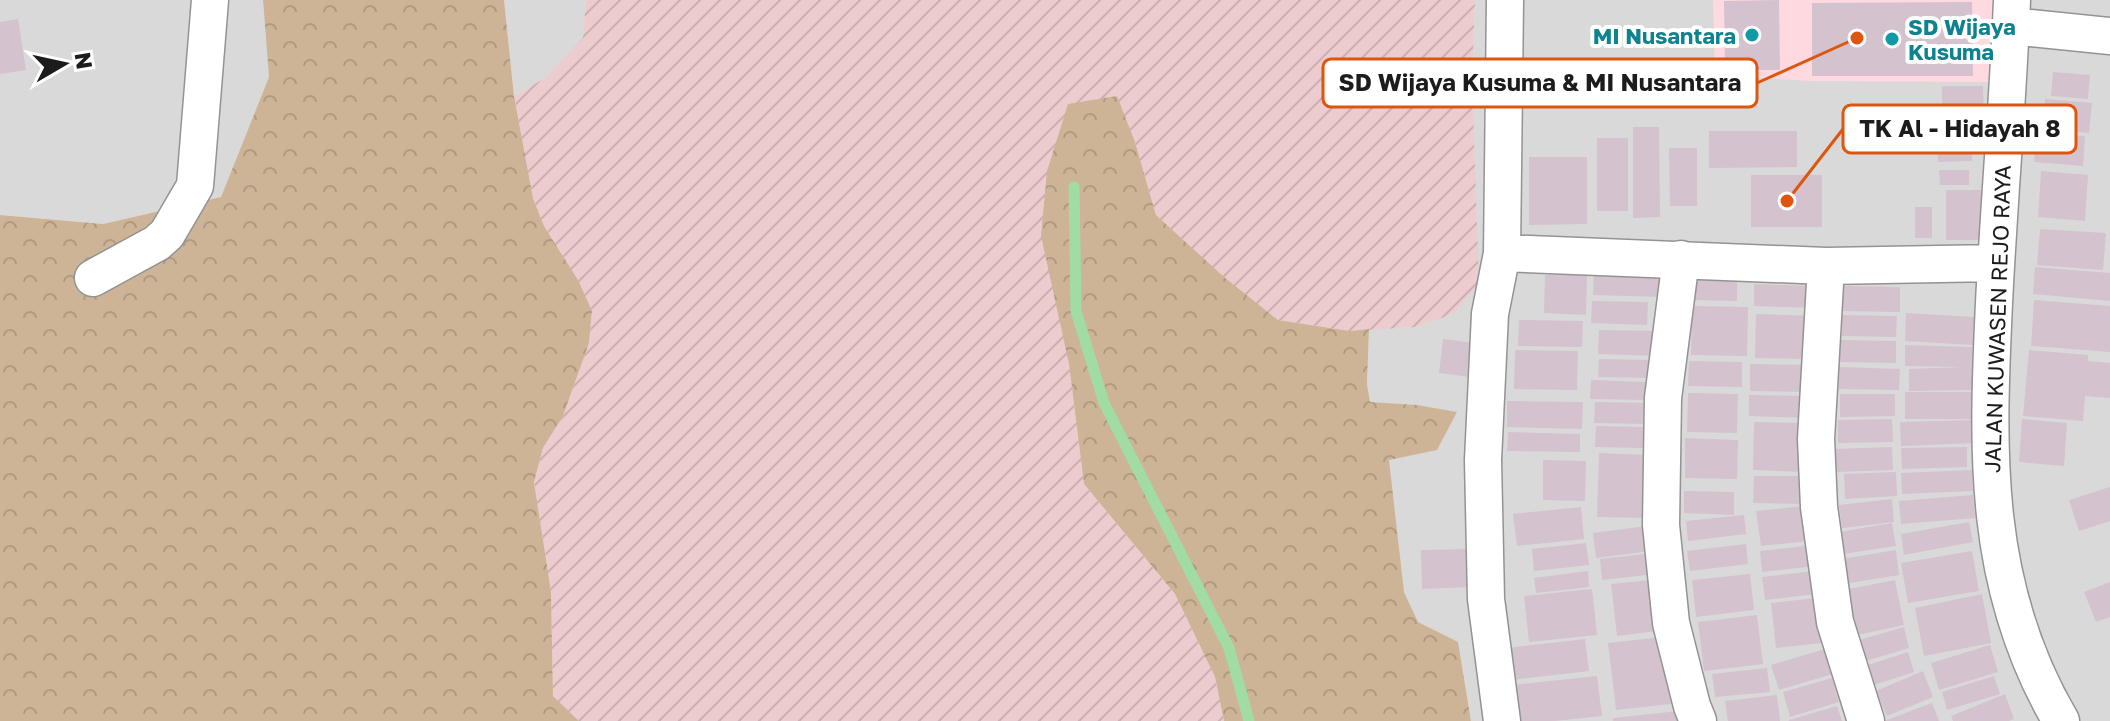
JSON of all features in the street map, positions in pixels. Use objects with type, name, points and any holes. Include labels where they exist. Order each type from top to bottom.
[{"type":"street","points":[[93,278],[157,243],[167,234],[195,186],[210,0]]},
{"type":"street","points":[[1502,721],[1486,599],[1483,460],[1490,314],[1502,253],[1505,0]]},
{"type":"street","points":[[2012,13],[2110,36]]},
{"type":"street","name":"JALAN KUWASEN REJO RAYA","points":[[2012,13],[1996,263],[1990,401],[1991,486],[2004,579],[2039,683],[2061,721]]},
{"type":"street","points":[[1502,253],[1826,266],[1996,263]]},
{"type":"street","points":[[1681,259],[1663,398],[1661,525],[1671,623],[1698,721]]},
{"type":"street","points":[[1826,266],[1816,439],[1819,507],[1835,622],[1866,721]]},
{"type":"shaded area","points":[[0,0],[263,0],[269,77],[221,197],[103,224],[0,215]]},
{"type":"shaded area","points":[[504,0],[586,0],[583,38],[545,78],[514,96]]},
{"type":"shaded area","points":[[586,0],[1475,0],[1472,84],[1479,282],[1455,313],[1416,327],[1350,331],[1278,320],[1224,278],[1156,215],[1135,142],[1069,364],[1084,484],[1175,594],[1215,677],[1224,721],[579,721],[553,696],[551,591],[534,482],[543,448],[563,416],[589,343],[592,311],[544,226],[533,198],[514,96],[545,78],[583,38]]},
{"type":"shaded area","points":[[1475,0],[2110,0],[2110,721],[1471,721],[1458,643],[1418,622],[1404,592],[1393,510],[1389,459],[1436,450],[1417,405],[1369,402],[1367,384],[1369,329],[1416,327],[1472,84]]},
{"type":"shaded area","points":[[1713,0],[2001,0],[1999,82],[1811,81],[1715,75]]},
{"type":"green space","points":[[263,0],[504,0],[514,96],[533,198],[544,226],[578,280],[592,311],[589,343],[563,416],[543,448],[534,482],[551,591],[553,696],[579,721],[0,721],[0,215],[103,224],[221,197],[269,77]]},
{"type":"green space","points":[[1117,96],[1135,142],[1156,215],[1224,277],[1278,320],[1350,331],[1369,329],[1367,384],[1370,402],[1457,412],[1437,450],[1389,460],[1404,592],[1418,622],[1458,642],[1471,721],[1224,721],[1215,677],[1175,594],[1084,484],[1069,364],[1041,236],[1047,171],[1068,104]]},
{"type":"building","name":"MI Nusantara","points":[[1779,0],[1780,70],[1725,70],[1724,1]]},
{"type":"building","name":"SD Wijaya Kusuma","points":[[1972,2],[1973,76],[1812,76],[1812,3]]},
{"type":"building","points":[[18,19],[26,70],[0,74],[0,22]]},
{"type":"building","points":[[2053,72],[2090,75],[2088,99],[2051,96]]},
{"type":"building","points":[[1942,86],[1983,86],[1984,119],[1942,119]]},
{"type":"building","points":[[2045,99],[2092,103],[2089,133],[2042,129]]},
{"type":"building","points":[[1633,127],[1659,127],[1660,217],[1633,218]]},
{"type":"building","points":[[1937,127],[1972,127],[1972,161],[1938,162]]},
{"type":"building","points":[[1709,131],[1797,131],[1797,167],[1709,168]]},
{"type":"building","points":[[2037,132],[2085,136],[2083,166],[2034,162]]},
{"type":"building","points":[[1597,138],[1628,138],[1628,211],[1597,211]]},
{"type":"building","points":[[1669,148],[1697,148],[1697,206],[1670,206]]},
{"type":"building","points":[[1529,157],[1587,157],[1587,224],[1529,225]]},
{"type":"building","points":[[1939,170],[1969,170],[1969,185],[1940,185]]},
{"type":"building","points":[[2041,171],[2088,175],[2085,221],[2038,217]]},
{"type":"building","points":[[1751,175],[1822,175],[1822,227],[1751,227]]},
{"type":"building","points":[[1946,190],[1981,190],[1981,240],[1946,240]]},
{"type":"building","points":[[1915,207],[1932,207],[1932,238],[1915,238]]},
{"type":"building","points":[[2040,229],[2106,233],[2103,270],[2037,265]]},
{"type":"building","points":[[2035,267],[2110,273],[2110,301],[2033,294]]},
{"type":"building","points":[[1594,273],[1664,275],[1664,297],[1593,295]]},
{"type":"building","points":[[1545,275],[1587,275],[1586,315],[1544,313]]},
{"type":"building","points":[[1691,276],[1737,277],[1737,301],[1691,300]]},
{"type":"building","points":[[1754,284],[1813,286],[1813,308],[1754,306]]},
{"type":"building","points":[[1840,286],[1900,287],[1900,312],[1840,311]]},
{"type":"building","points":[[2034,300],[2110,306],[2110,352],[2031,346]]},
{"type":"building","points":[[1592,301],[1648,302],[1647,325],[1591,323]]},
{"type":"building","points":[[1692,306],[1748,307],[1747,356],[1691,355]]},
{"type":"building","points":[[1906,313],[1974,317],[1973,345],[1905,341]]},
{"type":"building","points":[[1756,314],[1815,316],[1814,359],[1755,358]]},
{"type":"building","points":[[1842,315],[1897,316],[1896,337],[1842,336]]},
{"type":"building","points":[[1519,320],[1583,321],[1582,347],[1518,346]]},
{"type":"building","points":[[1599,330],[1659,331],[1658,356],[1598,354]]},
{"type":"building","points":[[1443,339],[1474,343],[1470,377],[1439,373]]},
{"type":"building","points":[[1840,340],[1896,341],[1896,363],[1840,362]]},
{"type":"building","points":[[1905,345],[1972,347],[1972,390],[1909,391],[1909,369],[1963,367],[1905,366]]},
{"type":"building","points":[[1515,350],[1578,351],[1577,390],[1514,389]]},
{"type":"building","points":[[2029,350],[2088,355],[2088,361],[2110,363],[2110,398],[2085,396],[2083,421],[2023,416]]},
{"type":"building","points":[[1599,359],[1656,360],[1656,378],[1598,377]]},
{"type":"building","points":[[1689,361],[1742,362],[1742,387],[1688,386]]},
{"type":"building","points":[[1750,364],[1811,365],[1810,392],[1750,391]]},
{"type":"building","points":[[1839,367],[1900,369],[1899,390],[1839,389]]},
{"type":"building","points":[[1591,380],[1646,382],[1646,400],[1590,399]]},
{"type":"building","points":[[1905,392],[1975,392],[1975,419],[1905,419]]},
{"type":"building","points":[[1688,393],[1738,394],[1737,433],[1687,432]]},
{"type":"building","points":[[1840,394],[1895,394],[1895,416],[1840,417]]},
{"type":"building","points":[[1749,395],[1809,396],[1809,418],[1749,416]]},
{"type":"building","points":[[1507,401],[1583,402],[1582,429],[1507,427]]},
{"type":"building","points":[[1595,402],[1650,403],[1649,424],[1594,423]]},
{"type":"building","points":[[1892,419],[1893,442],[1838,443],[1838,420]]},
{"type":"building","points":[[2022,419],[2067,423],[2064,466],[2019,462]]},
{"type":"building","points":[[1975,420],[1976,443],[1901,446],[1900,422]]},
{"type":"building","points":[[1754,422],[1805,423],[1804,472],[1753,470]]},
{"type":"building","points":[[1596,426],[1643,427],[1643,448],[1595,447]]},
{"type":"building","points":[[1508,432],[1580,434],[1580,452],[1507,451]]},
{"type":"building","points":[[1685,438],[1738,440],[1737,479],[1685,478]]},
{"type":"building","points":[[1892,447],[1893,470],[1836,472],[1835,449]]},
{"type":"building","points":[[1967,447],[1967,467],[1902,469],[1901,448]]},
{"type":"building","points":[[1599,453],[1647,455],[1646,518],[1597,517]]},
{"type":"building","points":[[1543,460],[1586,461],[1585,501],[1543,500]]},
{"type":"building","points":[[1972,470],[1973,491],[1902,494],[1901,473]]},
{"type":"building","points":[[1896,472],[1897,496],[1845,499],[1844,474]]},
{"type":"building","points":[[1754,476],[1806,476],[1805,504],[1753,503]]},
{"type":"building","points":[[2110,487],[2110,521],[2079,531],[2069,500]]},
{"type":"building","points":[[1684,491],[1734,492],[1734,515],[1684,513]]},
{"type":"building","points":[[1973,495],[1975,518],[1901,524],[1899,501]]},
{"type":"building","points":[[1892,499],[1894,522],[1842,528],[1839,505]]},
{"type":"building","points":[[1804,506],[1808,541],[1761,546],[1756,511]]},
{"type":"building","points":[[1581,507],[1584,539],[1517,546],[1513,514]]},
{"type":"building","points":[[1744,515],[1746,534],[1688,541],[1686,521]]},
{"type":"building","points":[[1969,522],[1973,542],[1904,555],[1901,534]]},
{"type":"building","points":[[1892,523],[1896,546],[1843,554],[1839,532]]},
{"type":"building","points":[[1647,526],[1650,551],[1596,558],[1593,533]]},
{"type":"building","points":[[1586,543],[1589,565],[1534,571],[1532,549]]},
{"type":"building","points":[[1746,544],[1748,564],[1690,571],[1687,551]]},
{"type":"building","points":[[1813,545],[1815,566],[1762,572],[1760,551]]},
{"type":"building","points":[[1469,549],[1470,587],[1422,589],[1421,550]]},
{"type":"building","points":[[1896,550],[1899,575],[1844,584],[1841,559]]},
{"type":"building","points":[[1972,551],[1979,591],[1908,603],[1901,563]]},
{"type":"building","points":[[1654,553],[1656,574],[1602,580],[1600,559]]},
{"type":"building","points":[[1822,570],[1825,593],[1765,600],[1762,577]]},
{"type":"building","points":[[1588,571],[1589,587],[1536,593],[1534,578]]},
{"type":"building","points":[[1750,574],[1754,610],[1696,617],[1692,580]]},
{"type":"building","points":[[1651,580],[1657,631],[1617,636],[1611,584]]},
{"type":"building","points":[[1895,580],[1904,625],[1853,636],[1844,590]]},
{"type":"building","points":[[2110,582],[2110,617],[2096,622],[2084,592]]},
{"type":"building","points":[[1592,589],[1597,635],[1529,642],[1524,596]]},
{"type":"building","points":[[1982,594],[1991,643],[1924,656],[1915,608]]},
{"type":"building","points":[[1825,597],[1831,642],[1776,648],[1771,603]]},
{"type":"building","points":[[1757,615],[1763,664],[1704,671],[1698,622]]},
{"type":"building","points":[[1904,627],[1909,648],[1866,661],[1859,640]]},
{"type":"building","points":[[1672,636],[1680,703],[1616,710],[1608,643]]},
{"type":"building","points":[[1585,639],[1589,671],[1511,680],[1507,648]]},
{"type":"building","points":[[1990,645],[1998,672],[1939,690],[1931,663]]},
{"type":"building","points":[[1828,648],[1836,673],[1779,690],[1771,665]]},
{"type":"building","points":[[1908,652],[1914,672],[1874,685],[1868,665]]},
{"type":"building","points":[[1767,668],[1770,692],[1715,697],[1712,674]]},
{"type":"building","points":[[1923,671],[1933,697],[1887,716],[1876,691]]},
{"type":"building","points":[[1597,676],[1602,716],[1516,721],[1512,685]]},
{"type":"building","points":[[1994,676],[2000,694],[1947,710],[1942,692]]},
{"type":"building","points":[[1832,678],[1839,702],[1790,717],[1783,692]]},
{"type":"building","points":[[2005,694],[2014,719],[1953,721],[1951,716]]},
{"type":"building","points":[[1777,695],[1780,721],[1728,721],[1725,701]]},
{"type":"building","points":[[1932,703],[1939,721],[1884,721]]},
{"type":"building","points":[[1837,706],[1842,721],[1789,721],[1789,720]]},
{"type":"building","points":[[1688,710],[1689,721],[1613,721],[1613,718]]},
{"type":"waterway","points":[[1074,187],[1076,311],[1104,403],[1229,648],[1249,721]]},
{"type":"place","name":"MI Nusantara","points":[[1752,35]]},
{"type":"place","name":"SD Wijaya Kusuma & MI Nusantara","points":[[1857,38]]},
{"type":"place","name":"SD Wijaya Kusuma","points":[[1892,39]]},
{"type":"place","name":"TK Al - Hidayah 8","points":[[1787,201]]}]
